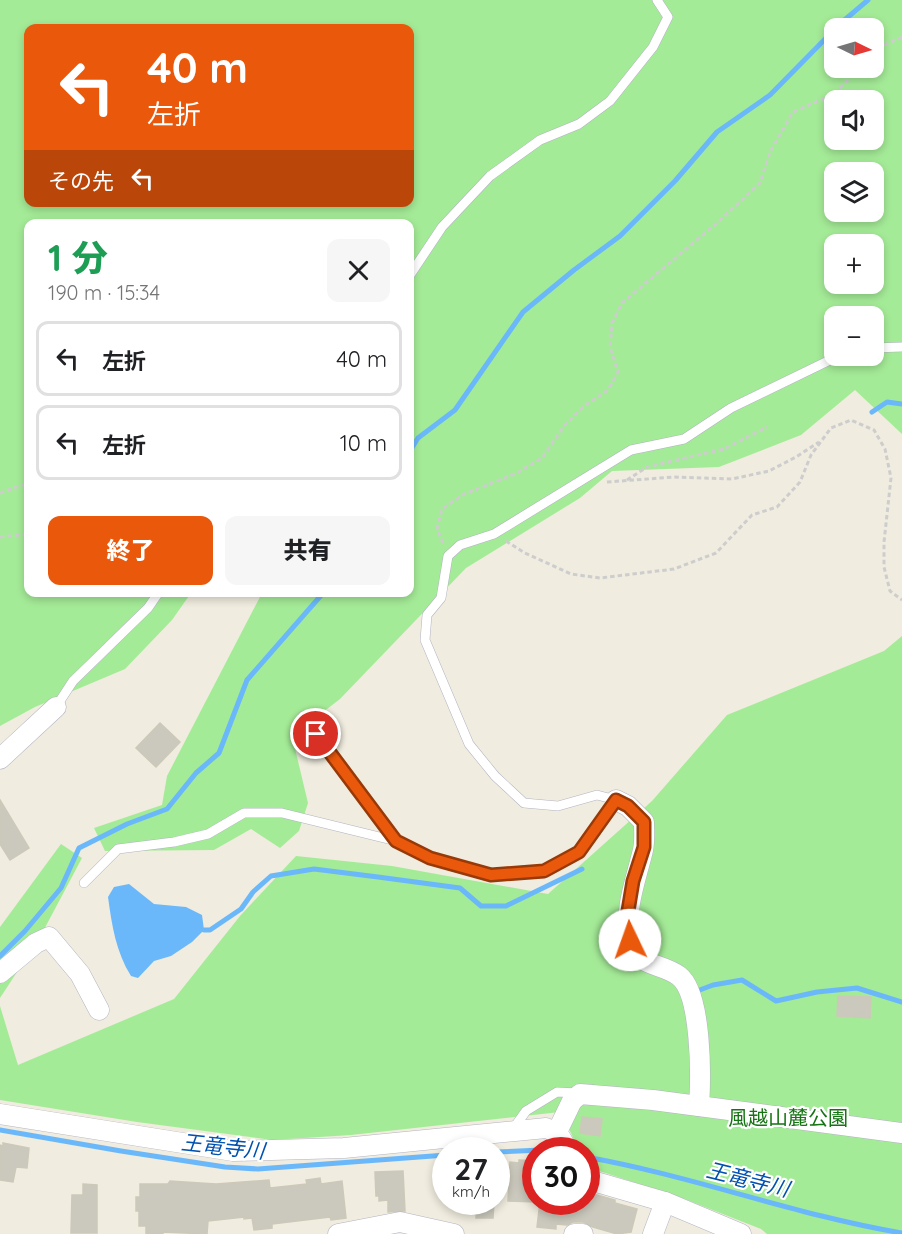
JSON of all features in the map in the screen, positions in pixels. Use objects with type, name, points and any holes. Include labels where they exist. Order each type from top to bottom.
[{"type":"street","points":[[0,759],[57,707]]},
{"type":"street","points":[[616,800],[628,806],[644,822],[644,847],[633,881],[628,911],[630,940],[633,950],[647,964],[666,969],[681,977],[687,989],[694,1009],[701,1059],[699,1106]]},
{"type":"street","points":[[0,973],[36,943],[50,937],[80,974],[99,1010]]},
{"type":"street","points":[[563,1137],[572,1101],[580,1094],[618,1096],[902,1133]]},
{"type":"street","points":[[0,1114],[233,1151],[344,1148],[546,1128],[558,1137]]},
{"type":"street","points":[[600,1183],[665,1202],[731,1232]]},
{"type":"street","points":[[653,1234],[665,1202]]},
{"type":"street","points":[[338,1234],[400,1222],[454,1234]]},
{"type":"street","points":[[574,1234],[583,1234]]},
{"type":"lane","points":[[414,268],[442,227],[490,176],[540,140],[579,124],[610,101],[653,47],[668,17],[657,0]]},
{"type":"lane","points":[[884,348],[902,347]]},
{"type":"lane","points":[[84,884],[118,849],[174,842],[208,834],[244,813],[282,813],[396,841],[430,858],[491,875],[544,871],[579,852],[616,800],[597,795],[558,806],[524,803],[495,776],[469,744],[425,640],[427,615],[441,598],[448,556],[460,546],[494,534],[632,450],[684,439],[731,408],[824,363]]},
{"type":"lane","points":[[57,707],[73,681],[148,608],[156,597]]},
{"type":"lane","points":[[303,716],[396,841]]},
{"type":"lane","points":[[512,1131],[525,1111],[557,1092],[580,1094]]},
{"type":"path","points":[[884,46],[902,37]]},
{"type":"path","points":[[448,556],[438,529],[442,509],[462,495],[517,473],[542,458],[564,426],[584,405],[608,390],[618,372],[610,347],[612,323],[622,303],[718,222],[760,183],[770,152],[793,112],[834,94],[849,78]]},
{"type":"path","points":[[494,534],[525,553],[571,574],[600,578],[674,568],[716,553],[752,515],[777,507],[800,482],[811,454],[831,428],[851,420],[874,430],[885,449],[891,478],[884,542],[884,567],[890,591],[902,600]]},
{"type":"path","points":[[626,481],[647,467],[724,449],[766,426]]},
{"type":"path","points":[[605,482],[674,477],[732,479],[769,471],[823,439]]},
{"type":"path","points":[[0,493],[24,484]]},
{"type":"path","points":[[0,537],[24,534]]},
{"type":"green space","points":[[0,0],[902,0],[902,434],[855,390],[801,435],[719,467],[612,471],[580,498],[466,568],[340,699],[292,736],[308,803],[299,831],[280,848],[251,829],[214,850],[105,851],[94,828],[162,805],[167,776],[260,597],[414,597],[414,219],[24,219],[24,597],[188,597],[172,620],[125,669],[35,707],[0,726]]},
{"type":"green space","name":"風越山麓公園","points":[[902,636],[902,1234],[767,1234],[761,1229],[682,1198],[600,1171],[600,1137],[573,1137],[560,1112],[351,1135],[272,1140],[137,1122],[0,1100],[0,1006],[18,1065],[174,999],[240,916],[296,856],[392,866],[548,894],[652,801],[727,715],[884,651]]},
{"type":"green space","points":[[61,844],[82,858],[40,937],[0,998],[0,927]]},
{"type":"water","points":[[129,884],[154,904],[186,907],[202,915],[204,930],[192,942],[171,956],[154,961],[138,978],[131,976],[118,948],[108,897],[114,887]]},
{"type":"building","points":[[160,723],[180,742],[156,767],[136,748]]},
{"type":"building","points":[[0,800],[29,848],[10,860],[0,844]]},
{"type":"building","points":[[838,996],[871,997],[870,1018],[837,1016]]},
{"type":"building","points":[[582,1117],[602,1119],[600,1136],[580,1133]]},
{"type":"building","points":[[3,1143],[29,1148],[27,1168],[16,1167],[13,1182],[0,1180],[0,1145],[3,1146]]},
{"type":"building","points":[[519,1160],[522,1160],[522,1202],[510,1201],[510,1162],[519,1163]]},
{"type":"building","points":[[403,1171],[405,1211],[388,1212],[388,1200],[379,1201],[379,1196],[376,1196],[375,1172]]},
{"type":"building","points":[[320,1178],[321,1184],[342,1181],[346,1218],[331,1220],[330,1217],[272,1224],[272,1228],[254,1230],[252,1218],[208,1221],[207,1234],[163,1232],[163,1234],[146,1234],[146,1226],[139,1226],[136,1197],[140,1197],[140,1184],[168,1184],[170,1181],[216,1184],[269,1180],[270,1188],[307,1184],[306,1180]]},
{"type":"building","points":[[83,1184],[97,1185],[97,1233],[71,1233],[72,1195],[83,1195]]},
{"type":"building","points":[[600,1196],[637,1209],[631,1232],[617,1234],[583,1222],[573,1222],[567,1225],[556,1224],[556,1229],[537,1227],[538,1215],[600,1215]]},
{"type":"building","points":[[476,1215],[493,1215],[493,1218],[476,1218]]},
{"type":"waterway","points":[[847,18],[868,0]]},
{"type":"waterway","points":[[414,444],[418,438],[455,410],[523,312],[620,236],[675,181],[717,132],[770,95],[824,40]]},
{"type":"waterway","points":[[872,412],[887,402],[902,404]]},
{"type":"waterway","points":[[0,956],[25,931],[61,888],[79,848],[127,824],[167,809],[196,773],[219,753],[247,680],[320,597]]},
{"type":"waterway","points":[[204,930],[210,930],[241,909],[253,892],[271,876],[314,869],[460,888],[481,906],[506,906],[582,869]]},
{"type":"waterway","points":[[697,991],[713,985],[742,980],[776,1001],[817,992],[857,988],[902,1002]]},
{"type":"waterway","name":"王竜寺川","points":[[0,1130],[225,1167],[258,1169],[432,1156]]},
{"type":"waterway","name":"王竜寺川","points":[[510,1151],[522,1151]]},
{"type":"waterway","name":"王竜寺川","points":[[600,1160],[665,1174],[823,1216],[902,1233]]},
{"type":"route","points":[[316,734],[396,841],[430,858],[491,875],[544,871],[579,852],[616,800],[628,806],[644,822],[644,847],[633,881],[628,911],[630,940]]}]
